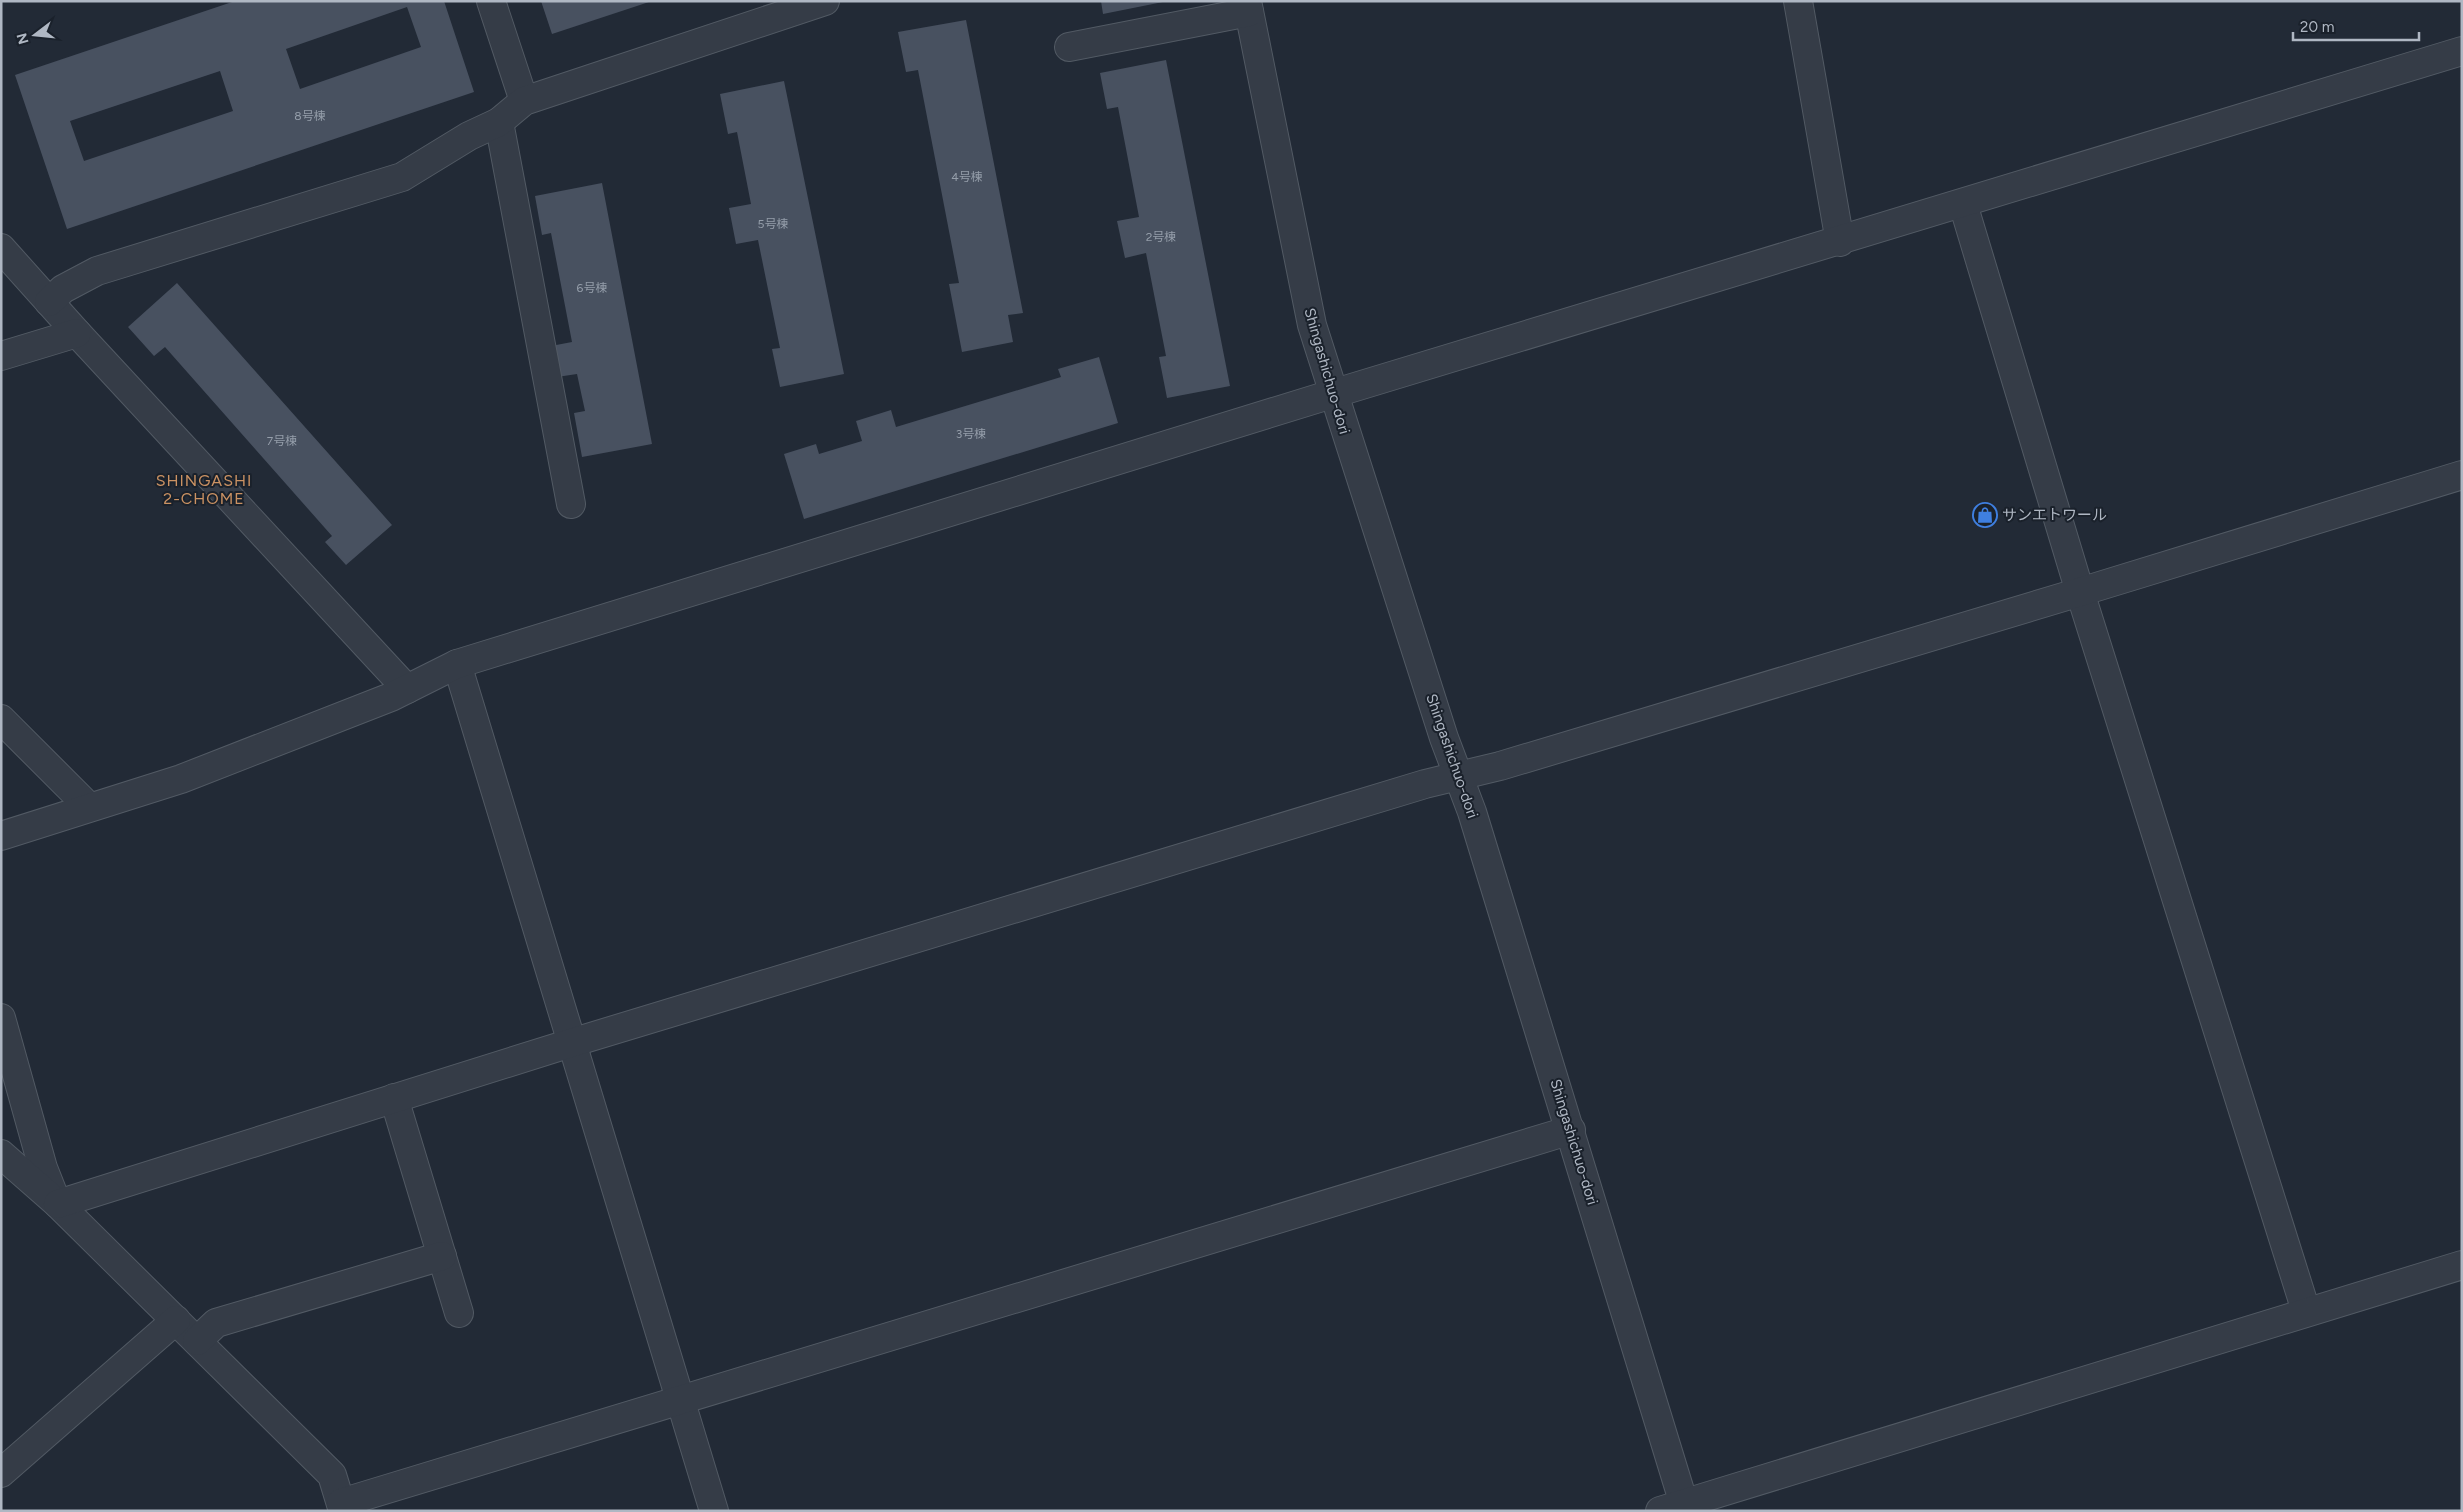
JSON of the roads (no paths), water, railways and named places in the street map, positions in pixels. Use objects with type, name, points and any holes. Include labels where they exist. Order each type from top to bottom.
[{"type":"street","points":[[491,1],[524,101]]},
{"type":"street","points":[[49,302],[63,289],[97,271],[402,177],[469,136],[499,122],[524,101],[825,1]]},
{"type":"street","points":[[1798,1],[1840,242]]},
{"type":"street","points":[[1069,47],[1248,7]]},
{"type":"street","name":"Shingashichuo-dori","points":[[1248,7],[1312,325],[1332,394],[1444,738],[1472,812],[1571,1130],[1667,1509]]},
{"type":"street","points":[[1,836],[181,779],[407,689],[456,664],[1332,394],[1840,242],[2462,52]]},
{"type":"street","points":[[499,122],[571,504]]},
{"type":"street","points":[[1963,204],[2080,592],[2306,1311]]},
{"type":"street","points":[[1,248],[77,333],[407,689]]},
{"type":"street","points":[[1,356],[77,333]]},
{"type":"street","points":[[58,1204],[571,1043],[1459,776],[1500,766],[2080,592],[2462,475]]},
{"type":"street","points":[[456,664],[714,1511]]},
{"type":"street","points":[[1,719],[89,807]]},
{"type":"street","points":[[1,1018],[43,1168],[58,1204]]},
{"type":"street","points":[[394,1098],[459,1313]]},
{"type":"street","points":[[1,1154],[58,1204],[332,1475],[342,1507],[680,1401],[1571,1130]]},
{"type":"street","points":[[197,1341],[216,1323],[442,1256]]},
{"type":"street","points":[[1667,1509],[2306,1311],[2462,1265]]},
{"type":"street","points":[[1,1473],[176,1320]]},
{"type":"place","name":"サンエトワール","points":[[1985,515]]},
{"type":"district","name":"SHINGASHI 2-CHOME","points":[[204,489]]}]
